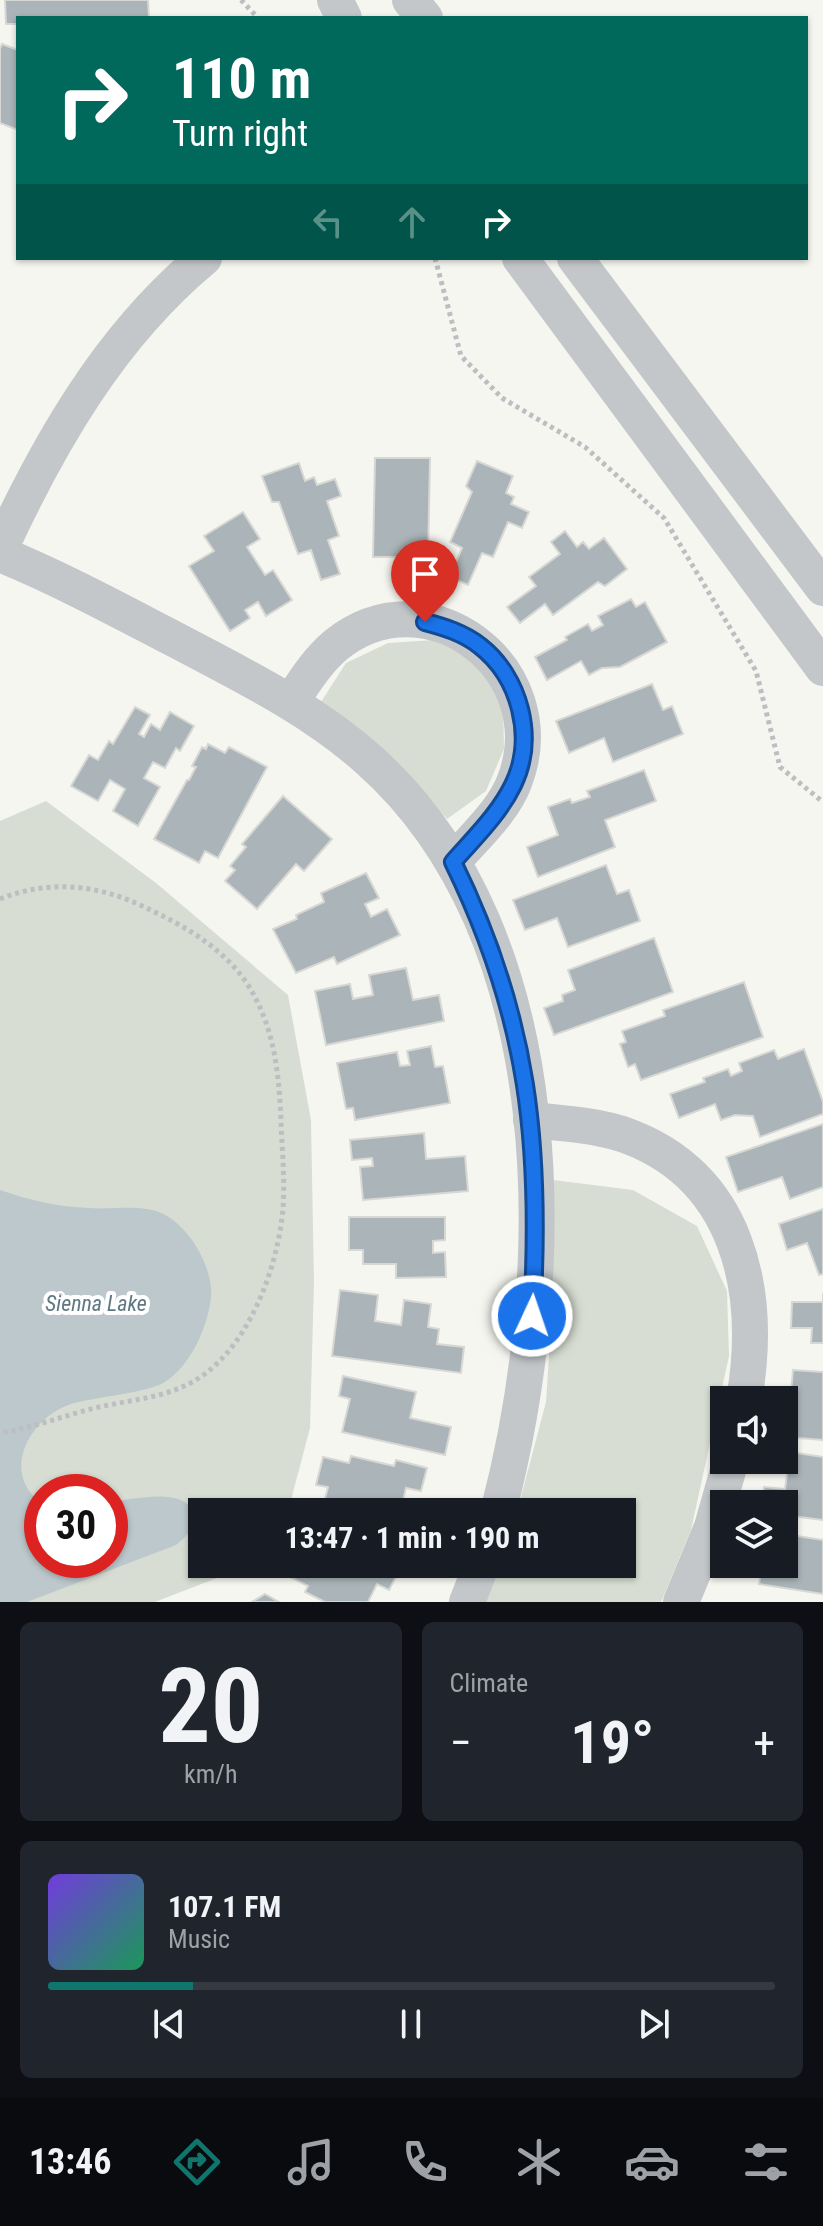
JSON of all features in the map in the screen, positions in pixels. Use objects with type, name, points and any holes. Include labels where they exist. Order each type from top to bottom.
[{"type":"street","points":[[410,0],[423,16]]},
{"type":"street","points":[[200,260],[176,272],[118,347],[55,439],[0,551],[77,588],[291,702],[378,768],[415,808],[453,862],[486,932],[503,981],[519,1044],[531,1120],[535,1218],[532,1316],[519,1412],[501,1498]]},
{"type":"street","points":[[521,260],[823,668]]},
{"type":"street","points":[[577,260],[823,588]]},
{"type":"street","points":[[291,702],[316,665],[338,644],[364,629],[394,621],[425,622],[454,630],[480,646],[502,667],[516,694],[523,723],[523,754],[514,783],[498,809],[453,862]]},
{"type":"street","points":[[531,1120],[591,1126],[623,1135],[680,1167],[704,1191],[723,1217],[747,1279],[750,1344],[746,1386]]},
{"type":"street","points":[[681,1602],[712,1527],[727,1474]]},
{"type":"street","points":[[467,1602],[476,1578]]},
{"type":"path","points":[[241,0],[256,16]]},
{"type":"path","points":[[436,260],[461,356],[502,398],[585,447],[664,518],[756,671],[780,767],[823,802]]},
{"type":"path","points":[[0,899],[48,887],[93,889],[135,903],[195,933],[231,964],[246,982],[267,1024],[277,1070],[282,1143],[282,1217],[275,1251],[264,1284],[232,1347],[203,1375],[168,1394],[90,1409],[33,1427],[0,1433]]},
{"type":"shaded area","points":[[434,640],[474,660],[503,702],[504,749],[486,791],[447,819],[406,771],[321,702],[346,663],[388,643]]},
{"type":"shaded area","points":[[46,801],[156,883],[288,995],[311,1120],[314,1282],[310,1428],[292,1498],[188,1498],[188,1578],[217,1578],[155,1602],[0,1602],[0,821]]},
{"type":"shaded area","points":[[553,1180],[633,1190],[697,1226],[727,1291],[729,1356],[722,1386],[710,1386],[710,1443],[691,1530],[661,1602],[481,1602],[492,1578],[636,1578],[636,1498],[521,1498],[546,1402],[553,1296]]},
{"type":"water","name":"Sienna Lake","points":[[0,1190],[66,1206],[135,1208],[161,1213],[190,1237],[204,1261],[211,1298],[202,1333],[183,1366],[165,1382],[146,1389],[71,1404],[42,1421],[32,1434],[21,1463],[24,1480],[24,1578],[90,1578],[27,1602],[0,1602]]},
{"type":"water","name":"Sienna Lake","points":[[169,1497],[188,1505],[188,1533],[176,1545],[128,1563],[128,1499]]},
{"type":"building","points":[[5,0],[148,0],[149,16],[16,16],[16,24],[6,24]]},
{"type":"building","points":[[2,44],[16,49],[16,129],[0,123]]},
{"type":"building","points":[[375,458],[430,458],[428,557],[373,557]]},
{"type":"building","points":[[477,461],[513,476],[506,493],[514,497],[511,504],[529,512],[522,528],[508,522],[493,557],[482,553],[468,585],[450,577],[462,548],[450,542],[472,492],[466,486]]},
{"type":"building","points":[[299,463],[305,481],[314,477],[317,485],[335,479],[341,496],[327,501],[339,536],[328,540],[340,574],[321,580],[311,550],[298,554],[279,502],[272,502],[262,476]]},
{"type":"building","points":[[243,512],[260,539],[247,547],[265,575],[273,570],[292,600],[266,616],[258,602],[245,610],[250,618],[230,631],[189,566],[214,551],[204,536]]},
{"type":"building","points":[[565,531],[577,547],[583,542],[589,549],[604,538],[627,569],[605,586],[598,582],[553,615],[545,604],[520,623],[507,607],[536,586],[529,577],[560,554],[551,542]]},
{"type":"building","points":[[631,599],[636,607],[645,602],[667,642],[620,667],[602,668],[589,675],[581,661],[547,680],[535,657],[567,640],[565,637],[588,624],[592,631],[603,625],[598,616]]},
{"type":"building","points":[[652,684],[663,710],[672,706],[683,734],[613,762],[604,738],[569,753],[556,721]]},
{"type":"building","points":[[135,707],[150,715],[139,734],[144,737],[151,724],[160,730],[170,712],[194,726],[180,751],[176,748],[165,768],[153,762],[144,778],[160,787],[138,826],[113,811],[125,789],[110,780],[98,801],[71,786],[89,755],[98,760],[109,741],[113,744]]},
{"type":"building","points":[[208,744],[225,753],[229,747],[267,767],[218,858],[205,851],[199,863],[154,839],[196,767],[192,766],[202,747],[206,749]]},
{"type":"building","points":[[644,770],[656,801],[605,820],[615,847],[538,877],[527,847],[558,835],[548,807],[570,799],[572,803],[590,797],[587,791]]},
{"type":"building","points":[[283,796],[332,839],[304,871],[296,864],[257,909],[225,881],[235,870],[230,866],[246,847],[242,844]]},
{"type":"building","points":[[606,865],[617,894],[629,890],[640,921],[568,947],[557,918],[525,930],[513,900]]},
{"type":"building","points":[[366,873],[379,898],[365,904],[371,917],[387,909],[400,935],[337,964],[334,957],[296,973],[273,929],[324,902],[321,893]]},
{"type":"building","points":[[654,938],[673,992],[554,1035],[544,1008],[563,1001],[562,995],[575,990],[568,970]]},
{"type":"building","points":[[406,968],[413,1000],[439,995],[444,1021],[326,1045],[315,991],[350,984],[353,999],[373,995],[369,975]]},
{"type":"building","points":[[744,982],[763,1037],[641,1080],[635,1064],[628,1067],[620,1044],[626,1042],[622,1031],[665,1016],[663,1010]]},
{"type":"building","points":[[431,1046],[435,1067],[443,1066],[450,1103],[355,1120],[353,1108],[346,1109],[337,1063],[397,1052],[400,1066],[410,1065],[407,1051]]},
{"type":"building","points":[[804,1049],[823,1102],[823,1114],[760,1137],[753,1116],[735,1115],[721,1120],[715,1104],[679,1118],[670,1094],[705,1082],[703,1078],[728,1069],[731,1076],[742,1071],[739,1063],[774,1050],[778,1059]]},
{"type":"building","points":[[823,1124],[823,1187],[790,1199],[782,1177],[738,1192],[726,1157]]},
{"type":"building","points":[[424,1133],[426,1159],[465,1156],[468,1191],[363,1200],[360,1167],[373,1166],[372,1158],[352,1160],[350,1140]]},
{"type":"building","points":[[823,1209],[823,1274],[819,1275],[807,1243],[787,1250],[779,1224]]},
{"type":"building","points":[[349,1217],[445,1217],[445,1240],[433,1241],[433,1253],[445,1252],[446,1277],[396,1278],[396,1264],[363,1264],[363,1250],[349,1250]]},
{"type":"building","points":[[340,1290],[378,1295],[375,1321],[401,1325],[404,1300],[431,1304],[428,1327],[439,1329],[437,1344],[464,1347],[461,1373],[332,1356]]},
{"type":"building","points":[[792,1302],[823,1302],[823,1343],[811,1343],[812,1328],[791,1328]]},
{"type":"building","points":[[793,1370],[823,1372],[823,1440],[798,1438],[798,1386],[792,1386]]},
{"type":"building","points":[[343,1376],[416,1392],[410,1418],[451,1427],[445,1455],[342,1432],[350,1399],[339,1396]]},
{"type":"building","points":[[798,1453],[823,1457],[823,1520],[798,1517],[798,1490],[764,1490],[764,1487],[785,1489],[787,1474],[798,1474]]},
{"type":"building","points":[[351,1456],[394,1466],[396,1460],[427,1468],[421,1491],[406,1488],[404,1498],[325,1498],[328,1487],[316,1485],[323,1457],[349,1463]]},
{"type":"building","points":[[798,1536],[823,1540],[823,1594],[759,1584],[760,1578],[798,1578]]},
{"type":"building","points":[[292,1578],[395,1578],[389,1590],[377,1584],[368,1602],[325,1602],[305,1592],[308,1586]]},
{"type":"building","points":[[265,1594],[279,1602],[252,1602]]},
{"type":"route","points":[[425,622],[454,630],[480,646],[502,667],[516,694],[523,723],[523,754],[514,783],[498,809],[453,862],[486,932],[499,969],[526,1082],[535,1193],[532,1316]]}]
